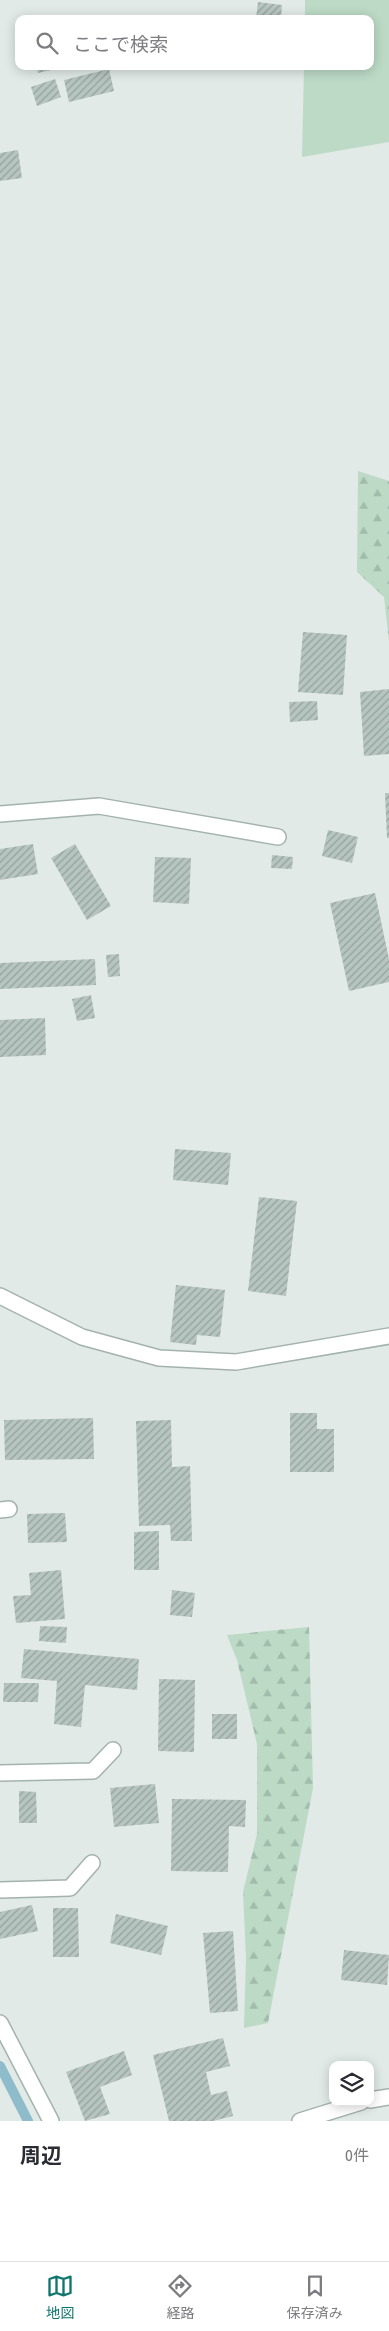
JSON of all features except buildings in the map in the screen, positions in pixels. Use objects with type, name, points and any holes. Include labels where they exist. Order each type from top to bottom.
[{"type":"street","points":[[0,814],[99,806],[278,837]]},
{"type":"street","points":[[0,1296],[82,1337],[159,1358],[236,1362],[389,1336]]},
{"type":"street","points":[[0,1773],[94,1771],[113,1750]]},
{"type":"street","points":[[0,1890],[70,1888],[92,1863]]},
{"type":"street","points":[[0,2023],[51,2121]]},
{"type":"street","points":[[374,2099],[389,2096]]},
{"type":"street","points":[[300,2121],[348,2106]]},
{"type":"green space","points":[[305,0],[389,0],[389,142],[302,157],[304,70],[374,70],[374,15],[305,15]]},
{"type":"green space","points":[[358,471],[389,481],[389,641],[384,597],[357,572]]},
{"type":"green space","points":[[309,1627],[313,1788],[268,2023],[244,2028],[246,1957],[243,1892],[257,1834],[257,1744],[237,1660],[227,1635]]},
{"type":"waterway","points":[[0,2066],[28,2121]]}]
